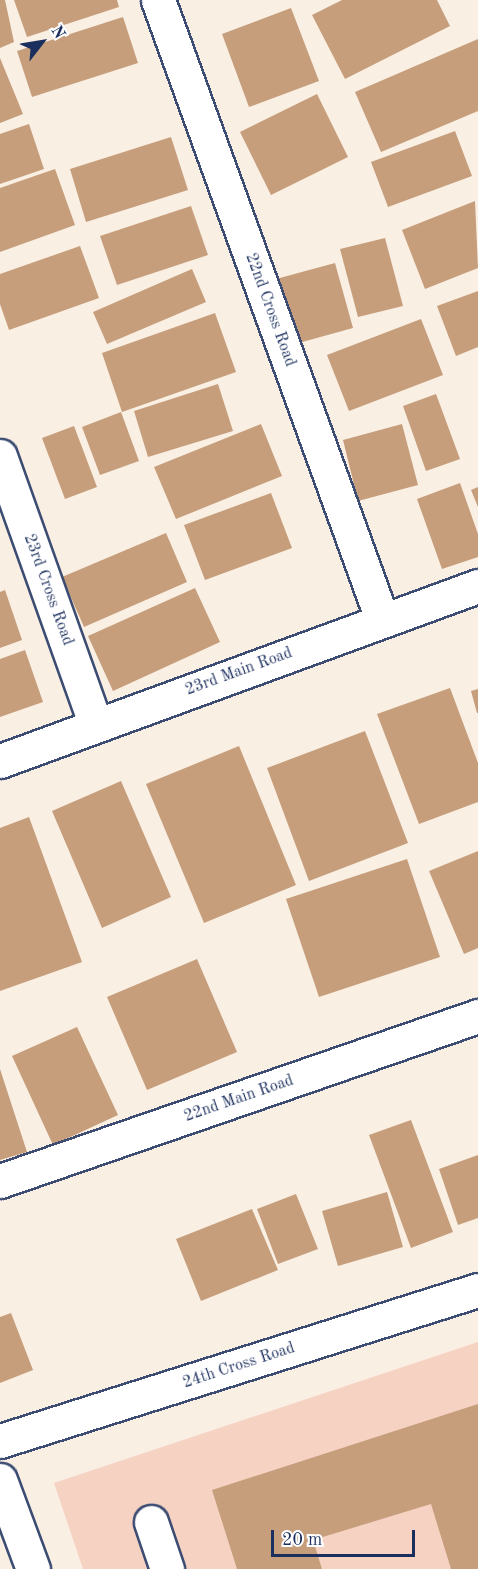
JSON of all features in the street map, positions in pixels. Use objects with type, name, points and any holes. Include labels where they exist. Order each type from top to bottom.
[{"type":"street","name":"22nd Cross Road","points":[[158,0],[382,619]]},
{"type":"street","name":"23rd Cross Road","points":[[0,456],[96,725]]},
{"type":"street","name":"23rd Main Road","points":[[0,761],[382,619],[478,586]]},
{"type":"street","name":"22nd Main Road","points":[[0,1181],[478,1016]]},
{"type":"street","name":"24th Cross Road","points":[[0,1442],[478,1290]]},
{"type":"street","points":[[0,1479],[33,1569]]},
{"type":"street","points":[[151,1522],[167,1569]]},
{"type":"shaded area","points":[[478,1342],[478,1569],[83,1569],[54,1483]]},
{"type":"building","points":[[0,0],[5,0],[14,42],[0,48]]},
{"type":"building","points":[[14,0],[117,0],[119,7],[27,37]]},
{"type":"building","points":[[342,0],[437,0],[450,26],[345,79],[312,15]]},
{"type":"building","points":[[291,8],[319,81],[249,107],[222,34]]},
{"type":"building","points":[[123,17],[138,63],[32,97],[17,51]]},
{"type":"building","points":[[478,39],[478,111],[381,152],[355,92]]},
{"type":"building","points":[[0,58],[23,114],[0,123]]},
{"type":"building","points":[[317,94],[348,157],[271,195],[240,132]]},
{"type":"building","points":[[29,124],[44,169],[0,184],[0,134]]},
{"type":"building","points":[[455,131],[472,176],[388,207],[371,162]]},
{"type":"building","points":[[171,137],[188,190],[86,222],[70,169]]},
{"type":"building","points":[[55,169],[75,225],[0,252],[0,188]]},
{"type":"building","points":[[475,201],[478,268],[425,289],[402,230]]},
{"type":"building","points":[[191,206],[208,255],[117,285],[100,236]]},
{"type":"building","points":[[385,238],[403,306],[358,317],[340,249]]},
{"type":"building","points":[[80,246],[99,298],[9,330],[0,304],[0,274]]},
{"type":"building","points":[[335,263],[353,328],[295,344],[276,279]]},
{"type":"building","points":[[192,269],[206,302],[107,344],[93,312]]},
{"type":"building","points":[[478,291],[478,347],[456,356],[437,306]]},
{"type":"building","points":[[215,313],[236,372],[122,412],[102,353]]},
{"type":"building","points":[[421,319],[443,375],[349,411],[327,355]]},
{"type":"building","points":[[218,384],[233,431],[148,457],[134,411]]},
{"type":"building","points":[[436,394],[460,459],[426,471],[403,406]]},
{"type":"building","points":[[121,412],[139,461],[100,475],[82,427]]},
{"type":"building","points":[[261,424],[282,476],[176,519],[154,467]]},
{"type":"building","points":[[402,424],[418,485],[358,501],[343,440]]},
{"type":"building","points":[[74,426],[97,487],[65,499],[42,438]]},
{"type":"building","points":[[460,483],[478,534],[478,557],[442,569],[417,499]]},
{"type":"building","points":[[478,487],[478,507],[471,490]]},
{"type":"building","points":[[271,493],[292,548],[205,580],[184,525]]},
{"type":"building","points":[[166,533],[187,582],[84,627],[62,577]]},
{"type":"building","points":[[195,588],[220,642],[113,691],[88,636]]},
{"type":"building","points":[[5,590],[22,640],[0,648],[0,592]]},
{"type":"building","points":[[25,650],[43,702],[0,717],[0,659]]},
{"type":"building","points":[[450,688],[478,763],[478,802],[419,824],[377,714]]},
{"type":"building","points":[[478,689],[478,713],[477,713],[471,691]]},
{"type":"building","points":[[365,731],[408,843],[309,881],[267,768]]},
{"type":"building","points":[[239,746],[296,885],[204,923],[146,784]]},
{"type":"building","points":[[121,781],[171,897],[102,928],[52,811]]},
{"type":"building","points":[[29,817],[82,962],[0,991],[0,828]]},
{"type":"building","points":[[478,851],[478,948],[464,954],[429,871]]},
{"type":"building","points":[[407,859],[440,957],[319,997],[286,899]]},
{"type":"building","points":[[197,959],[237,1052],[147,1090],[107,997]]},
{"type":"building","points":[[77,1027],[118,1115],[53,1145],[12,1056]]},
{"type":"building","points":[[0,1069],[27,1152],[0,1160]]},
{"type":"building","points":[[411,1120],[453,1232],[411,1248],[369,1135]]},
{"type":"building","points":[[478,1155],[478,1218],[458,1225],[439,1169]]},
{"type":"building","points":[[387,1192],[403,1247],[338,1266],[322,1211]]},
{"type":"building","points":[[296,1194],[318,1249],[278,1264],[257,1209]]},
{"type":"building","points":[[252,1209],[278,1270],[201,1301],[176,1239]]},
{"type":"building","points":[[11,1313],[33,1370],[0,1383],[0,1317]]},
{"type":"building","points":[[478,1404],[478,1569],[451,1569],[431,1504],[313,1540],[322,1569],[237,1569],[212,1490]]}]
